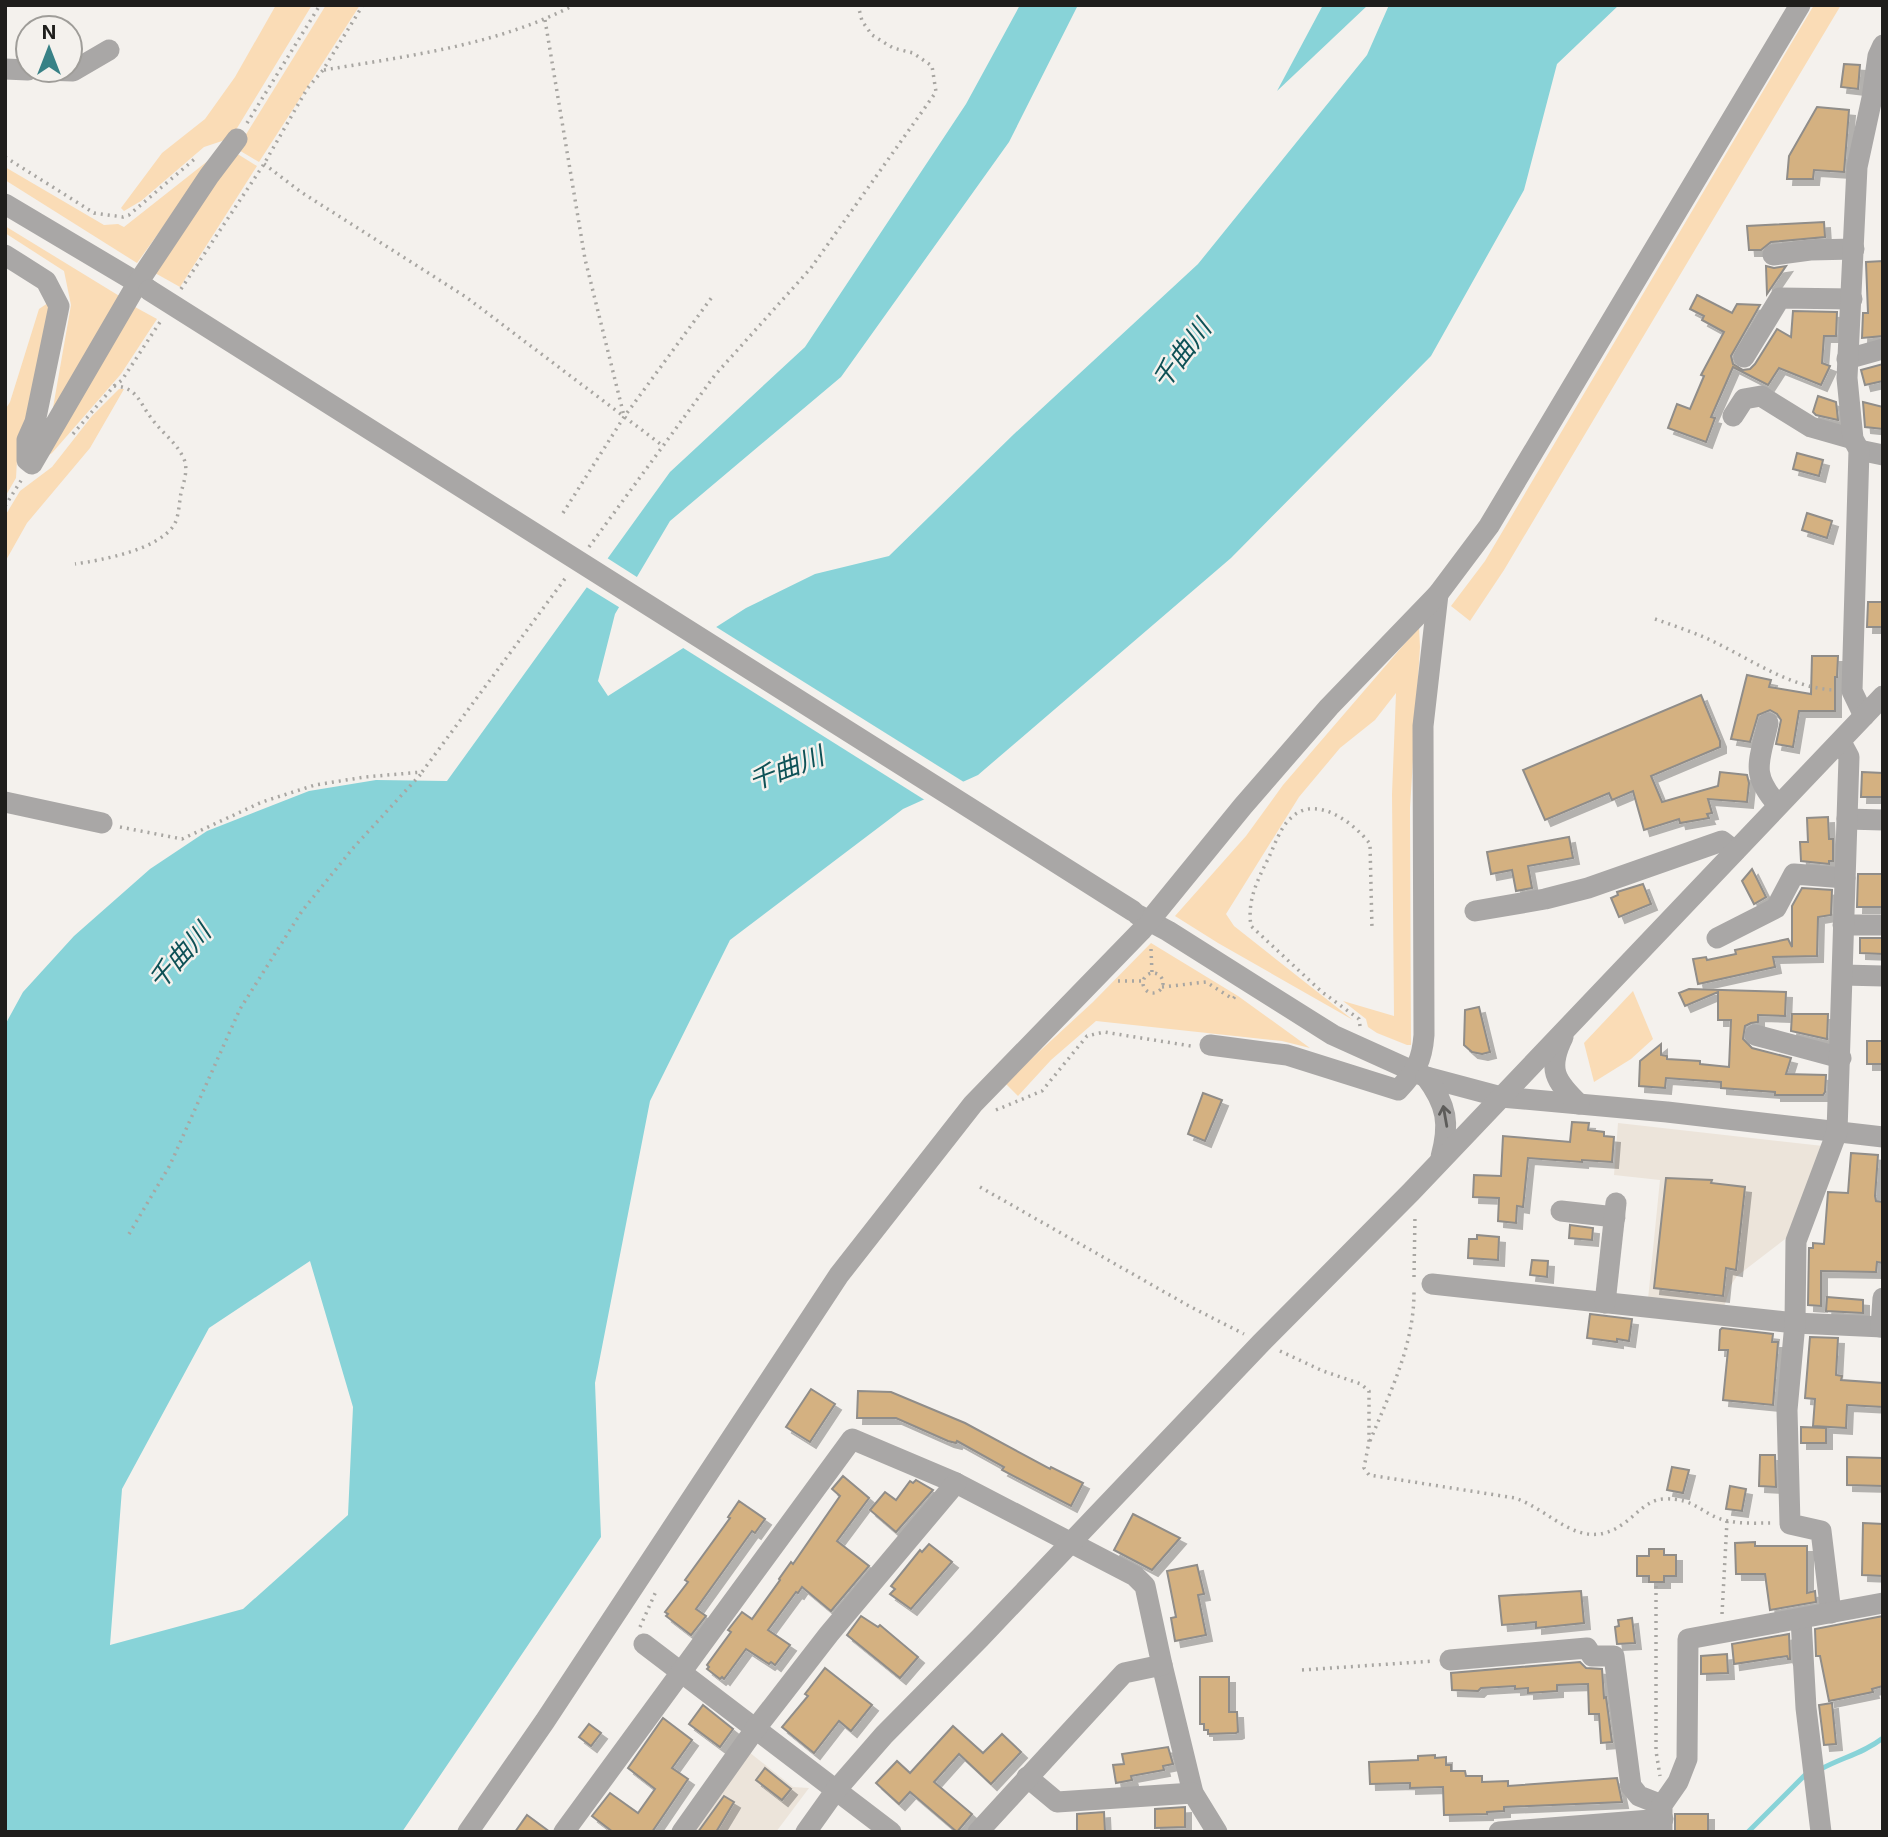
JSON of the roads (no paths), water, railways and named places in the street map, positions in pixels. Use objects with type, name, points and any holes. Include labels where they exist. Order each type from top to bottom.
[{"type":"street","points":[[468,1832],[545,1721],[839,1275],[962,1118],[1329,707],[1438,594],[1489,526],[1800,5]]},
{"type":"street","points":[[1864,716],[1852,691],[1856,444],[1849,409],[1847,359],[1857,167],[1878,56],[1883,45]]},
{"type":"street","points":[[84,65],[109,50]]},
{"type":"street","points":[[5,256],[47,281],[59,306],[35,422],[27,440],[27,460],[32,464],[61,434],[209,176],[237,139]]},
{"type":"street","points":[[5,204],[143,287],[1333,1035],[1421,1074],[1501,1097],[1667,1112],[1883,1137]]},
{"type":"street","points":[[1773,256],[1810,250],[1854,250]]},
{"type":"street","points":[[1744,357],[1780,298],[1852,299]]},
{"type":"street","points":[[1847,359],[1883,349]]},
{"type":"street","points":[[1733,416],[1744,399],[1761,396],[1811,427],[1883,455]]},
{"type":"street","points":[[1438,594],[1423,726],[1424,1035],[1421,1074],[1437,1091],[1445,1113],[1447,1134],[1440,1159]]},
{"type":"street","points":[[806,1832],[836,1790],[884,1735],[1261,1343],[1411,1192],[1883,696]]},
{"type":"street","points":[[1768,723],[1758,769],[1764,789],[1778,805]]},
{"type":"street","points":[[1831,1613],[1821,1531],[1790,1524],[1787,1410],[1794,1323],[1796,1241],[1837,1132],[1849,757],[1841,742]]},
{"type":"street","points":[[5,802],[102,823]]},
{"type":"street","points":[[1847,819],[1883,820]]},
{"type":"street","points":[[1475,911],[1545,899],[1588,888],[1722,841],[1735,851]]},
{"type":"street","points":[[1717,938],[1776,908],[1794,874],[1845,878]]},
{"type":"street","points":[[1843,925],[1883,925]]},
{"type":"street","points":[[1843,975],[1883,976]]},
{"type":"street","points":[[1569,1026],[1554,1062],[1560,1086],[1579,1104]]},
{"type":"street","points":[[1755,1035],[1841,1058]]},
{"type":"street","points":[[1210,1045],[1287,1055],[1398,1090],[1421,1074]]},
{"type":"street","points":[[1561,1211],[1616,1210],[1605,1303]]},
{"type":"street","points":[[1432,1284],[1794,1323],[1882,1327],[1883,1298]]},
{"type":"street","points":[[564,1832],[852,1439],[956,1483],[1135,1576],[1145,1586],[1193,1793],[1217,1832]]},
{"type":"street","points":[[682,1832],[756,1728],[829,1634],[956,1483]]},
{"type":"street","points":[[1664,1813],[1687,1759],[1688,1639],[1883,1603]]},
{"type":"street","points":[[1801,1619],[1806,1708],[1821,1832]]},
{"type":"street","points":[[644,1644],[891,1831]]},
{"type":"street","points":[[1450,1660],[1587,1648],[1592,1656],[1614,1656],[1631,1786],[1639,1796],[1664,1813]]},
{"type":"street","points":[[978,1832],[1124,1673],[1162,1665]]},
{"type":"street","points":[[1027,1777],[1057,1801],[1193,1793]]},
{"type":"street","points":[[1499,1832],[1664,1813]]},
{"type":"water","name":"千曲川","points":[[1020,5],[1078,5],[1009,142],[841,377],[670,521],[615,614],[598,681],[608,696],[746,608],[815,574],[889,556],[1014,434],[1198,264],[1367,55],[1389,5],[1619,5],[1557,64],[1524,190],[1431,356],[1231,558],[978,775],[903,809],[730,940],[650,1101],[595,1383],[601,1537],[402,1832],[5,1832],[5,1025],[23,992],[74,936],[150,869],[207,831],[309,791],[376,780],[447,781],[670,472],[805,347],[966,104]],"holes":[[[310,1261],[353,1407],[348,1515],[243,1609],[110,1645],[122,1489],[209,1328]]]},
{"type":"water","points":[[1323,5],[1368,5],[1277,91]]},
{"type":"waterway","points":[[1821,1769],[1868,1748],[1883,1738]]},
{"type":"waterway","points":[[1748,1832],[1808,1772]]}]
